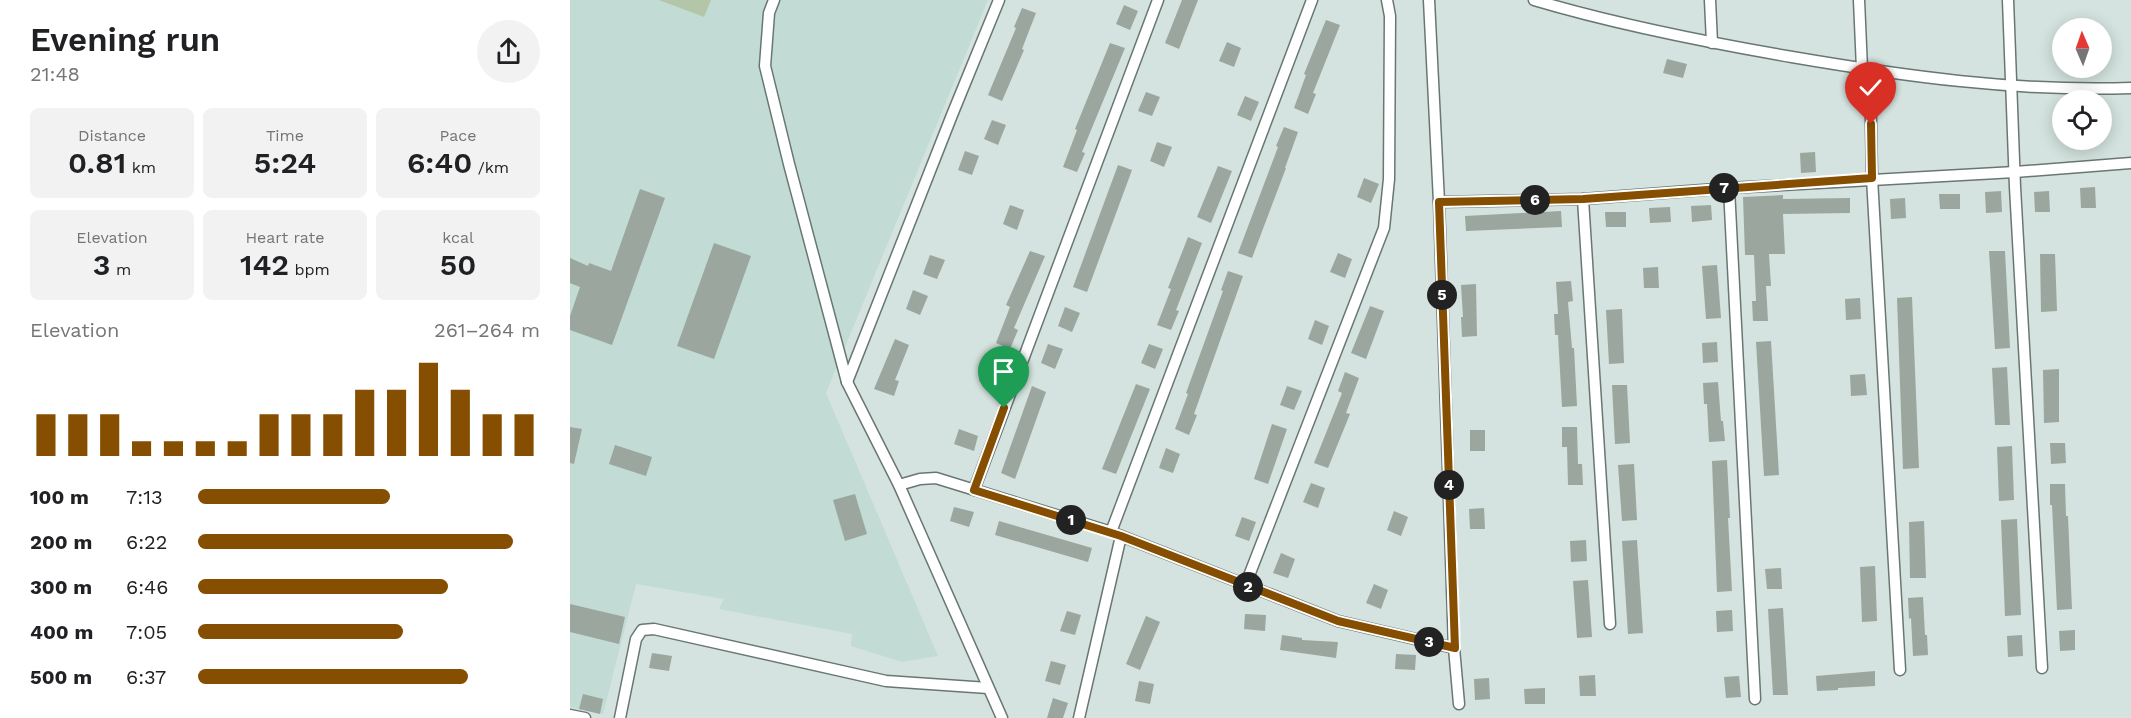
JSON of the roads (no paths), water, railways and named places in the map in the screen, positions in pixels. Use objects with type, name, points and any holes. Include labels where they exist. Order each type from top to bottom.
[{"type":"street","points":[[774,0],[769,13],[765,66],[847,382],[899,485],[1002,718]]},
{"type":"street","points":[[847,382],[999,0]]},
{"type":"street","points":[[974,490],[1158,0]]},
{"type":"street","points":[[1079,718],[1116,534],[1312,0]]},
{"type":"street","points":[[1245,586],[1384,228],[1389,179],[1390,16],[1388,0]]},
{"type":"street","points":[[1429,0],[1459,704]]},
{"type":"street","points":[[1534,0],[1569,5],[1712,43],[1866,70],[2012,86],[2131,88]]},
{"type":"street","points":[[1710,0],[1712,43]]},
{"type":"street","points":[[1859,0],[1866,70],[1900,670]]},
{"type":"street","points":[[2008,0],[2042,668]]},
{"type":"street","points":[[1439,202],[1583,199],[1872,178],[2015,172],[2131,163]]},
{"type":"street","points":[[1729,188],[1755,699]]},
{"type":"street","points":[[1583,199],[1610,624]]},
{"type":"street","points":[[899,485],[920,479],[936,478],[1116,534],[1338,621],[1455,648]]},
{"type":"street","points":[[620,718],[636,639],[642,630],[654,629],[886,681],[988,688]]},
{"type":"street","points":[[570,715],[585,718]]}]
